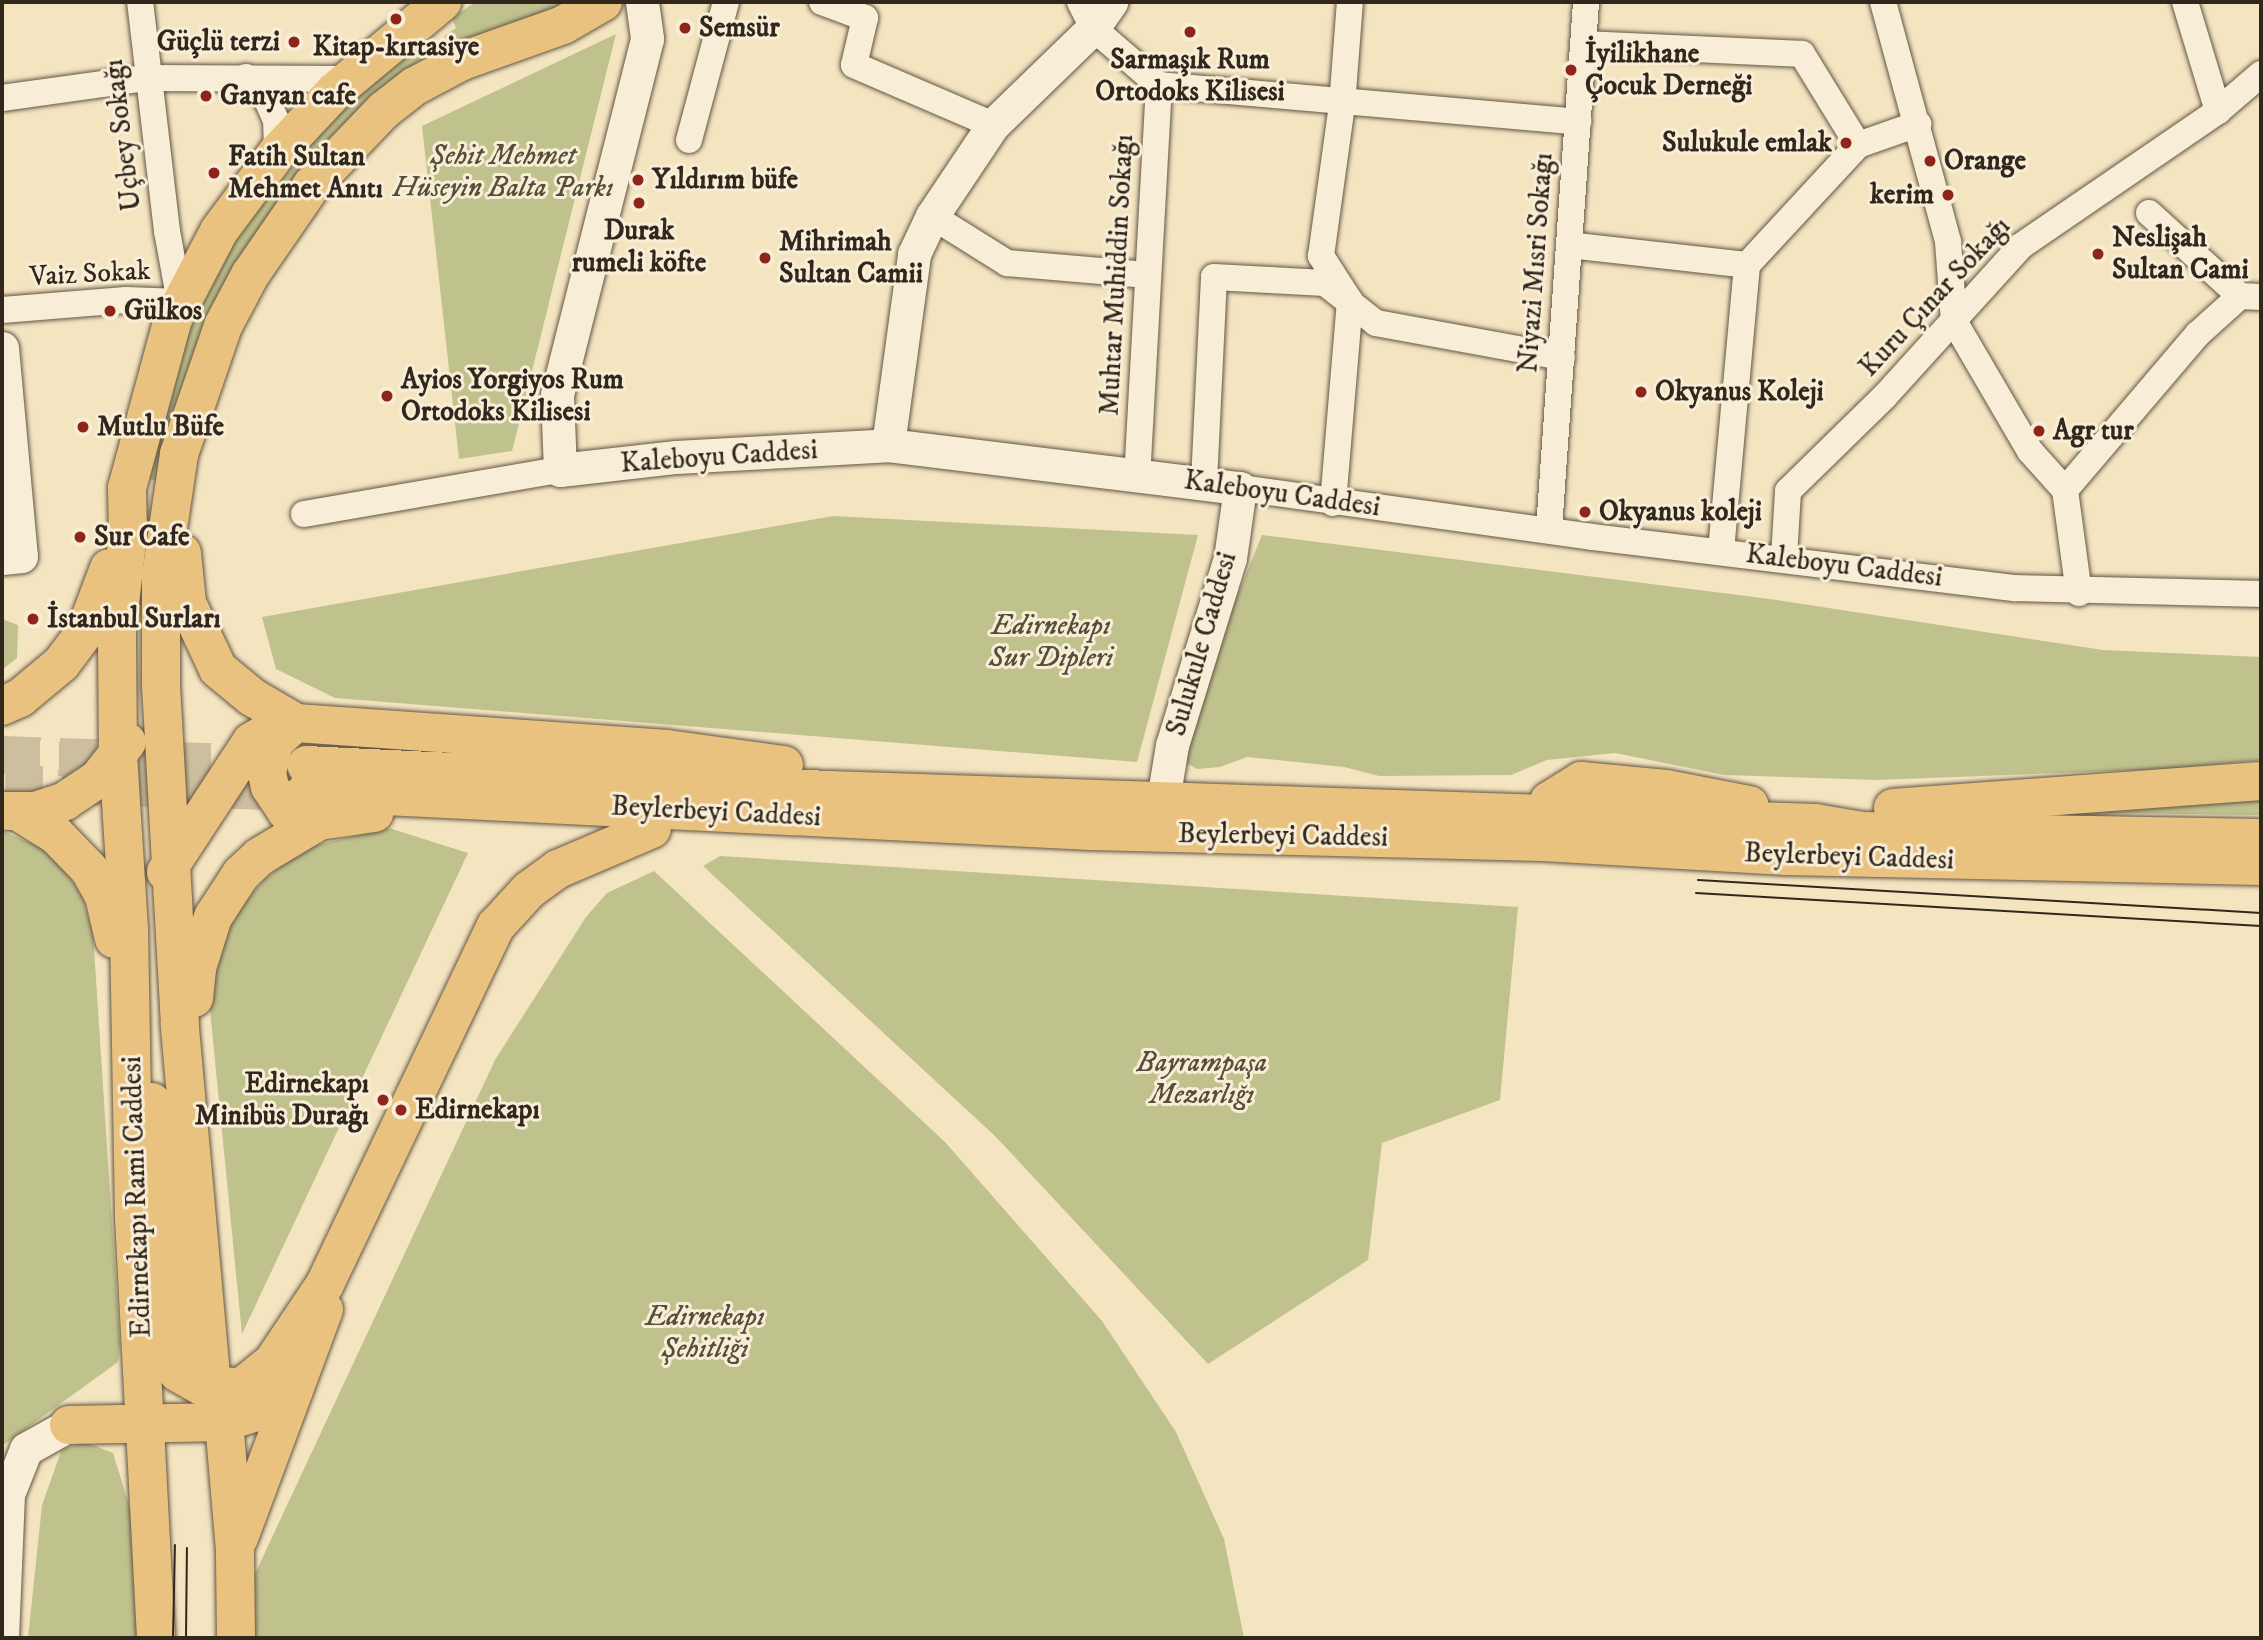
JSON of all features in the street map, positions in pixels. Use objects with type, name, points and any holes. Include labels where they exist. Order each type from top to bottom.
[{"type":"main road","points":[[2,706],[42,681],[85,632],[109,569],[152,383],[180,302],[219,231],[277,153],[349,79],[442,2]]},
{"type":"main road","name":"Edirnekapı Rami Caddesi","points":[[236,1638],[234,1550],[186,1063],[170,866],[161,685],[161,575],[173,491],[188,419],[223,326],[250,275],[312,185],[384,110],[415,86],[462,61],[563,25],[603,2]]},
{"type":"main road","name":"Edirnekapı Rami Caddesi","points":[[127,488],[128,533],[117,630],[118,756],[130,929],[133,1201],[145,1369],[156,1638]]},
{"type":"main road","points":[[173,491],[187,603],[209,651],[232,681],[296,723]]},
{"type":"main road","points":[[7,798],[65,801],[98,779],[118,756],[161,685]]},
{"type":"main road","points":[[296,723],[274,742],[267,772],[279,804],[308,794],[370,813],[1005,847],[1039,846],[1091,831]]},
{"type":"main road","points":[[130,929],[251,743],[276,727],[296,723],[667,749],[820,771],[925,780],[965,793]]},
{"type":"main road","points":[[1815,823],[1888,808],[2261,780]]},
{"type":"main road","name":"Beylerbeyi Caddesi","points":[[1552,833],[1558,792],[1581,781],[1599,781],[1734,801],[1762,809],[1777,822],[1815,823],[1862,831],[2261,838]]},
{"type":"main road","name":"Beylerbeyi Caddesi","points":[[308,794],[965,793],[1163,800],[1786,856],[2261,866]]},
{"type":"main road","points":[[186,1063],[197,968],[213,917],[241,874],[259,856],[308,794]]},
{"type":"main road","name":"Beylerbeyi Caddesi","points":[[308,794],[1091,831],[1552,833]]},
{"type":"main road","points":[[7,798],[56,835],[89,869],[104,896],[120,965],[130,982],[158,1147],[172,1361],[186,1380],[218,1405],[261,1411],[294,1390]]},
{"type":"main road","points":[[69,1425],[146,1436],[218,1405],[260,1376],[325,1284],[496,926],[529,890],[558,869],[652,829]]},
{"type":"main road","points":[[1991,860],[2046,875],[2261,892]]},
{"type":"main road","points":[[234,1550],[324,1314],[325,1284]]},
{"type":"main road","points":[[69,1425],[120,1397],[145,1369]]},
{"type":"street","name":"Uçbey Sokağı","points":[[140,2],[147,78],[180,302]]},
{"type":"street","points":[[560,470],[557,394],[647,39],[642,2]]},
{"type":"street","points":[[689,140],[726,2]]},
{"type":"street","points":[[822,2],[865,18],[855,65],[993,125]]},
{"type":"street","points":[[1332,503],[1350,301],[1321,256],[1342,105],[1350,2]]},
{"type":"street","name":"Niyazi Mısri Sokağı","points":[[1549,529],[1586,44],[1586,2]]},
{"type":"street","points":[[1884,2],[1948,242],[1954,321],[2030,451],[2064,490],[2079,593]]},
{"type":"street","points":[[2186,2],[2218,111]]},
{"type":"street","points":[[888,445],[914,254],[932,216],[993,125],[1095,10],[1159,85],[1342,105],[1578,122]]},
{"type":"street","points":[[1586,44],[1802,54],[1858,145]]},
{"type":"street","name":"Kuru Çınar Sokağı","points":[[1784,557],[1788,491],[1954,321],[2021,246],[2218,111],[2261,74]]},
{"type":"street","points":[[246,77],[267,100],[276,120],[277,153]]},
{"type":"street","points":[[2,98],[147,78],[349,79]]},
{"type":"street","name":"Muhtar Muhiddin Sokağı","points":[[1137,473],[1159,85]]},
{"type":"street","points":[[1721,551],[1747,265],[1858,145],[1918,124]]},
{"type":"street","points":[[2064,490],[2198,334],[2251,296],[2149,213]]},
{"type":"street","points":[[932,216],[1007,263],[1147,275]]},
{"type":"street","points":[[1569,245],[1747,265]]},
{"type":"street","points":[[1204,482],[1214,276],[1325,282],[1376,323],[1562,357]]},
{"type":"street","name":"Vaiz Sokak","points":[[2,310],[126,300],[180,302]]},
{"type":"street","points":[[2,348],[12,556]]},
{"type":"street","name":"Kaleboyu Caddesi","points":[[304,514],[560,470],[676,457],[888,445],[1137,473],[1332,503],[2079,593],[2261,594]]},
{"type":"street","name":"Sulukule Caddesi","points":[[1163,800],[1172,745],[1230,558],[1240,488]]},
{"type":"street","points":[[2,1637],[8,1494],[26,1449],[69,1425]]},
{"type":"green space","points":[[475,2],[575,2],[452,49],[444,36],[456,28],[452,18]]},
{"type":"green space","name":"Şehit Mehmet Hüseyin Balta Parkı","points":[[616,34],[512,451],[459,459],[422,126]]},
{"type":"green space","points":[[421,39],[433,60],[341,134],[161,482],[149,479],[183,344],[235,239],[329,121]]},
{"type":"green space","name":"Edirnekapı Sur Dipleri","points":[[833,516],[1198,535],[1137,762],[335,698],[276,669],[262,617]]},
{"type":"green space","points":[[1262,535],[1770,599],[2103,650],[2261,657],[2261,760],[2167,769],[1877,780],[1724,775],[1615,753],[1547,760],[1511,775],[1379,776],[1344,767],[1247,757],[1220,767],[1197,769],[1183,761],[1178,741]]},
{"type":"green space","points":[[2,619],[18,625],[17,658],[2,670]]},
{"type":"green space","points":[[2261,797],[2261,815],[2106,813],[2106,808]]},
{"type":"green space","points":[[389,828],[468,853],[242,1334],[208,990],[227,922],[265,879],[304,848]]},
{"type":"green space","points":[[2,831],[43,848],[64,868],[82,896],[93,933],[120,1345],[118,1362],[2,1446]]},
{"type":"green space","name":"Bayrampaşa Mezarlığı","points":[[720,856],[1518,907],[1500,1100],[1382,1143],[1368,1260],[1208,1364],[995,1136],[703,866]]},
{"type":"green space","name":"Edirnekapı Şehitliği","points":[[654,871],[945,1142],[1102,1321],[1176,1432],[1224,1539],[1244,1638],[250,1638],[246,1593],[495,1060],[586,917],[607,893]]},
{"type":"green space","points":[[85,1442],[113,1453],[130,1508],[140,1638],[28,1638],[42,1505],[62,1449]]},
{"type":"tunnel","points":[[2,755],[266,764]]},
{"type":"tunnel","points":[[5,784],[304,792]]},
{"type":"tram line","points":[[1698,880],[2261,913]]},
{"type":"tram line","points":[[1696,893],[2261,926]]},
{"type":"tram line","points":[[173,1638],[175,1545]]},
{"type":"tram line","points":[[186,1638],[187,1548]]},
{"type":"place","name":"Kitap-kırtasiye","points":[[396,19]]},
{"type":"place","name":"Semsür","points":[[685,28]]},
{"type":"place","name":"Sarmaşık Rum Ortodoks Kilisesi","points":[[1190,32]]},
{"type":"place","name":"Güçlü terzi","points":[[294,42]]},
{"type":"place","name":"İyilikhane Çocuk Derneği","points":[[1571,70]]},
{"type":"place","name":"Ganyan cafe","points":[[206,96]]},
{"type":"place","name":"Sulukule emlak","points":[[1846,143]]},
{"type":"place","name":"Orange","points":[[1930,161]]},
{"type":"place","name":"Fatih Sultan Mehmet Anıtı","points":[[214,173]]},
{"type":"place","name":"Yıldırım büfe","points":[[638,180]]},
{"type":"place","name":"kerim","points":[[1948,195]]},
{"type":"place","name":"Durak rumeli köfte","points":[[639,203]]},
{"type":"place","name":"Neslişah Sultan Cami","points":[[2098,254]]},
{"type":"place","name":"Mihrimah Sultan Camii","points":[[765,258]]},
{"type":"place","name":"Gülkos","points":[[110,311]]},
{"type":"place","name":"Okyanus Koleji","points":[[1641,392]]},
{"type":"place","name":"Ayios Yorgiyos Rum Ortodoks Kilisesi","points":[[387,396]]},
{"type":"place","name":"Mutlu Büfe","points":[[83,427]]},
{"type":"place","name":"Agr tur","points":[[2039,431]]},
{"type":"place","name":"Okyanus koleji","points":[[1585,512]]},
{"type":"place","name":"Sur Cafe","points":[[80,537]]},
{"type":"place","name":"İstanbul Surları","points":[[33,619]]},
{"type":"place","name":"Edirnekapı Minibüs Durağı","points":[[383,1100]]},
{"type":"place","name":"Edirnekapı","points":[[401,1110]]}]
